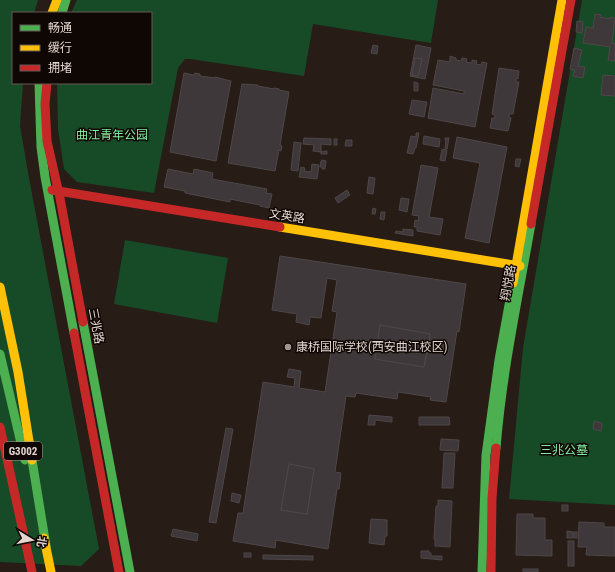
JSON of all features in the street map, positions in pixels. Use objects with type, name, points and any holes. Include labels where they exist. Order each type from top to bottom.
[{"type":"main road","points":[[52,12],[57,0]]},
{"type":"main road","points":[[62,12],[66,0]]},
{"type":"main road","name":"翔悦路","points":[[491,572],[492,498],[498,423],[510,340],[518,269],[562,0]]},
{"type":"main road","name":"翔悦路","points":[[482,572],[486,455],[499,360],[571,0]]},
{"type":"main road","name":"三兆路","points":[[39,84],[40,147],[119,572]]},
{"type":"main road","name":"三兆路","points":[[47,84],[47,141],[59,195],[130,572]]},
{"type":"main road","name":"文英路","points":[[49,193],[518,269]]},
{"type":"main road","points":[[0,287],[19,379],[46,547]]},
{"type":"main road","name":"G3002","points":[[0,354],[51,572]]},
{"type":"main road","name":"G3002","points":[[0,427],[32,572]]},
{"type":"green space","points":[[0,0],[38,0],[34,12],[12,12],[12,84],[23,84],[20,126],[99,549],[81,566],[0,562]]},
{"type":"green space","name":"曲江青年公园","points":[[77,0],[438,0],[431,43],[313,24],[304,76],[185,59],[178,68],[154,193],[77,182],[64,169],[58,129],[57,84],[152,84],[152,12],[71,12]]},
{"type":"green space","name":"三兆公墓","points":[[582,0],[615,0],[615,505],[509,499],[523,348]]},
{"type":"green space","points":[[125,240],[228,258],[217,323],[114,304]]},
{"type":"building","points":[[595,14],[601,15],[600,17],[610,19],[610,17],[615,18],[612,43],[615,44],[615,61],[608,60],[610,47],[583,43],[586,27],[593,28]]},
{"type":"building","points":[[577,21],[583,22],[582,33],[576,32]]},
{"type":"building","points":[[373,45],[378,46],[377,54],[371,53]]},
{"type":"building","points":[[416,45],[431,48],[425,79],[410,76]],"holes":[[[415,58],[422,59],[418,76],[412,75]]]},
{"type":"building","points":[[574,48],[582,50],[578,66],[585,67],[583,78],[573,76],[575,70],[570,69]]},
{"type":"building","points":[[450,56],[461,61],[462,58],[467,59],[466,62],[472,63],[472,60],[477,61],[476,64],[481,65],[482,62],[487,63],[475,127],[428,118],[433,88],[464,94],[464,91],[433,85],[438,60],[450,62]]},
{"type":"building","points":[[415,58],[422,59],[418,76],[412,75]]},
{"type":"building","points":[[499,68],[519,71],[518,79],[516,78],[516,82],[519,82],[513,114],[509,114],[509,117],[511,118],[508,131],[490,128],[492,118],[495,118],[495,115],[492,114]]},
{"type":"building","points":[[184,73],[194,75],[195,73],[200,74],[200,76],[215,77],[231,81],[216,161],[170,152]]},
{"type":"building","points":[[603,75],[615,76],[615,96],[601,95]]},
{"type":"building","points":[[414,82],[418,83],[418,91],[414,91]]},
{"type":"building","points":[[242,84],[258,85],[289,92],[280,145],[282,146],[281,151],[279,150],[275,171],[228,163]]},
{"type":"building","points":[[412,100],[427,102],[424,117],[409,114]]},
{"type":"building","points":[[416,133],[419,133],[416,148],[413,154],[407,153],[411,136],[416,137]]},
{"type":"building","points":[[424,136],[440,139],[439,147],[423,144]]},
{"type":"building","points":[[457,137],[507,147],[489,243],[465,238],[480,163],[453,158]]},
{"type":"building","points":[[304,138],[331,139],[331,145],[321,144],[321,152],[313,151],[314,145],[303,144]]},
{"type":"building","points":[[445,138],[449,138],[447,149],[445,148]]},
{"type":"building","points":[[334,139],[337,139],[337,145],[334,145]]},
{"type":"building","points":[[346,140],[352,140],[352,146],[345,146]]},
{"type":"building","points":[[294,142],[301,143],[298,171],[291,170]]},
{"type":"building","points":[[442,149],[447,150],[445,161],[440,160]]},
{"type":"building","points":[[327,151],[327,154],[321,154],[321,152]]},
{"type":"building","points":[[516,159],[521,159],[519,167],[515,166]]},
{"type":"building","points":[[321,161],[326,161],[325,169],[320,167]]},
{"type":"building","points":[[312,164],[319,165],[317,179],[299,177],[301,167],[305,168],[304,171],[311,172]]},
{"type":"building","points":[[421,165],[438,168],[429,217],[443,219],[440,235],[417,231],[417,227],[414,227],[415,220],[418,221],[419,216],[412,215]]},
{"type":"building","points":[[168,169],[193,174],[194,169],[213,173],[212,179],[267,189],[266,193],[272,194],[269,208],[230,199],[230,202],[185,193],[185,191],[164,187]]},
{"type":"building","points":[[369,177],[375,178],[373,194],[367,193]]},
{"type":"building","points":[[347,190],[350,195],[338,203],[335,198]]},
{"type":"building","points":[[401,198],[409,199],[407,212],[399,210]]},
{"type":"building","points":[[373,208],[376,209],[375,214],[372,214]]},
{"type":"building","points":[[381,212],[385,212],[384,220],[380,219]]},
{"type":"building","points":[[403,229],[413,230],[413,236],[395,233],[396,231],[403,232]]},
{"type":"building","points":[[280,256],[466,284],[446,402],[430,400],[431,397],[398,392],[397,399],[356,393],[355,397],[346,396],[335,472],[341,473],[339,489],[337,489],[328,549],[276,540],[275,548],[233,541],[238,513],[243,513],[263,382],[294,387],[295,378],[287,377],[289,369],[301,371],[299,388],[325,392],[337,312],[332,311],[337,280],[327,278],[321,318],[310,317],[309,325],[296,322],[297,314],[272,310]],"holes":[[[380,325],[430,334],[424,367],[375,359]],[[289,464],[314,469],[307,514],[281,510]]]},
{"type":"building","points":[[380,325],[430,334],[424,367],[375,359]]},
{"type":"building","points":[[369,415],[392,417],[392,422],[375,420],[375,425],[368,425]]},
{"type":"building","points":[[419,417],[449,417],[450,425],[419,425]]},
{"type":"building","points":[[594,421],[602,423],[601,431],[593,429]]},
{"type":"building","points":[[226,428],[233,429],[216,523],[209,522]]},
{"type":"building","points":[[441,439],[459,440],[458,451],[440,450]]},
{"type":"building","points":[[444,453],[455,453],[453,488],[442,488]]},
{"type":"building","points":[[289,464],[314,469],[307,514],[281,510]]},
{"type":"building","points":[[232,493],[241,495],[239,503],[231,501]]},
{"type":"building","points":[[438,500],[452,501],[450,547],[435,546],[436,506],[438,506]]},
{"type":"building","points":[[562,505],[568,505],[568,511],[562,511]]},
{"type":"building","points":[[517,514],[533,514],[533,518],[545,518],[545,540],[552,540],[552,556],[516,555]]},
{"type":"building","points":[[371,519],[387,520],[387,536],[385,536],[384,545],[369,543]]},
{"type":"building","points":[[579,522],[604,523],[604,527],[615,527],[615,556],[586,555],[587,547],[578,547]]},
{"type":"building","points":[[173,529],[198,534],[197,541],[171,536]]},
{"type":"building","points":[[567,531],[573,532],[573,538],[567,538]]},
{"type":"building","points":[[574,532],[577,532],[577,538],[574,538]]},
{"type":"building","points":[[568,541],[574,541],[574,566],[568,566]]},
{"type":"building","points":[[421,551],[429,551],[431,556],[442,556],[442,560],[421,558]]},
{"type":"building","points":[[244,553],[251,553],[251,557],[244,557]]},
{"type":"building","points":[[263,555],[313,556],[313,560],[263,559]]},
{"type":"building","points":[[523,569],[538,569],[538,572],[523,572]]},
{"type":"traffic: fast","points":[[62,12],[66,0]]},
{"type":"traffic: fast","points":[[39,84],[41,147],[45,177],[74,333]]},
{"type":"traffic: fast","points":[[496,448],[506,363],[531,224]]},
{"type":"traffic: fast","points":[[482,572],[486,455],[499,360],[513,283]]},
{"type":"traffic: fast","points":[[83,322],[130,572]]},
{"type":"traffic: fast","points":[[0,354],[25,460]]},
{"type":"traffic: fast","points":[[32,460],[46,546]]},
{"type":"traffic: slow","points":[[52,12],[57,0]]},
{"type":"traffic: slow","points":[[513,283],[562,0]]},
{"type":"traffic: slow","points":[[280,227],[520,266]]},
{"type":"traffic: slow","points":[[0,287],[18,372],[32,460]]},
{"type":"traffic: slow","points":[[44,538],[51,572]]},
{"type":"traffic: jam","points":[[531,224],[571,0]]},
{"type":"traffic: jam","points":[[47,84],[45,104],[47,141],[60,198],[83,322]]},
{"type":"traffic: jam","points":[[52,190],[280,227]]},
{"type":"traffic: jam","points":[[74,333],[119,572]]},
{"type":"traffic: jam","points":[[0,427],[32,572]]},
{"type":"traffic: jam","points":[[491,572],[492,498],[496,448]]},
{"type":"place","name":"康桥国际学校(西安曲江校区)","points":[[288,347]]}]
